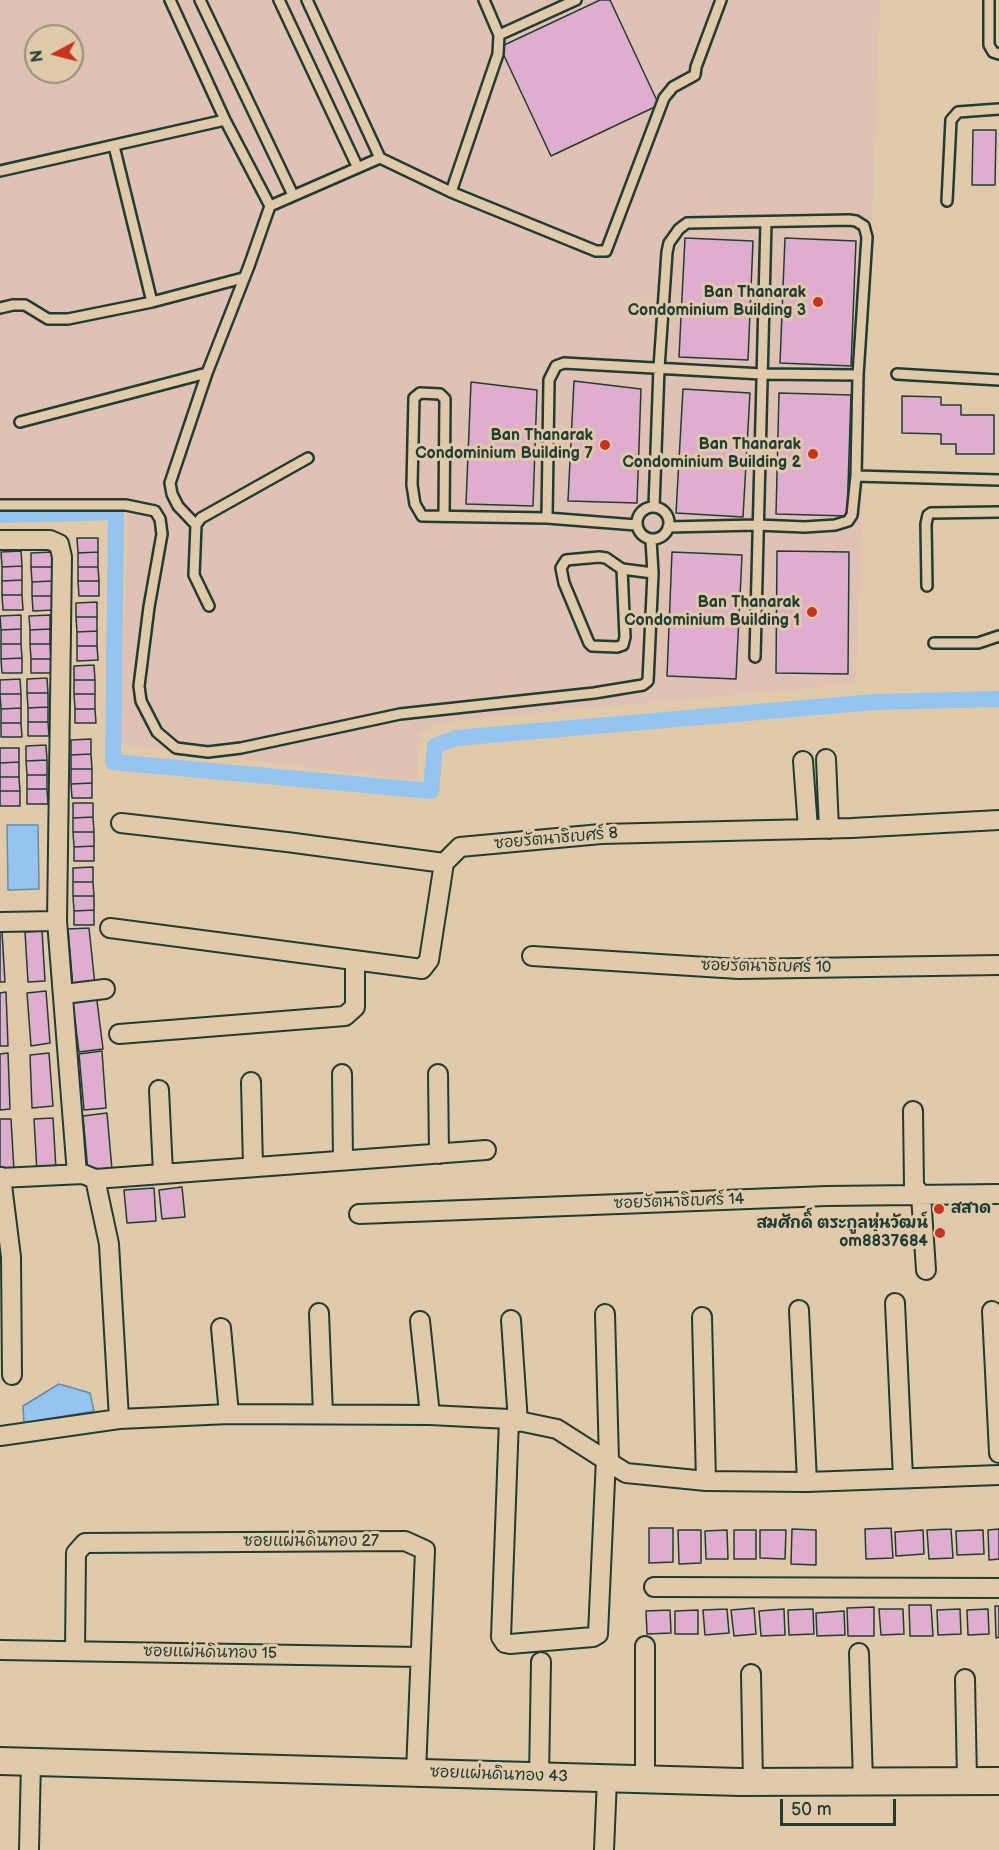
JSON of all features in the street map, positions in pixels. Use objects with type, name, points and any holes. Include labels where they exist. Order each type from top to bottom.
[{"type":"street","points":[[0,540],[50,540],[59,544],[62,557],[57,921],[77,1174]]},
{"type":"street","points":[[826,759],[829,829]]},
{"type":"street","points":[[803,761],[808,829]]},
{"type":"street","name":"ซอยรัตนาธิเบศร์ 8","points":[[444,863],[460,847],[602,834],[829,829],[999,820]]},
{"type":"street","points":[[110,928],[422,969],[429,960],[444,863],[121,823]]},
{"type":"street","points":[[0,922],[57,921]]},
{"type":"street","name":"ซอยรัตนาธิเบศร์ 10","points":[[532,956],[739,969],[999,965]]},
{"type":"street","points":[[119,1034],[345,1016],[355,1007],[355,961]]},
{"type":"street","points":[[64,994],[105,989]]},
{"type":"street","points":[[342,1074],[343,1160]]},
{"type":"street","points":[[438,1074],[439,1154]]},
{"type":"street","points":[[252,1082],[253,1167]]},
{"type":"street","points":[[159,1090],[163,1173]]},
{"type":"street","points":[[913,1111],[914,1186],[921,1195],[926,1270]]},
{"type":"street","points":[[12,1375],[11,1257],[0,1178],[83,1174],[95,1179],[486,1150]]},
{"type":"street","points":[[95,1179],[109,1244],[119,1419]]},
{"type":"street","name":"ซอยรัตนาธิเบศร์ 14","points":[[359,1214],[827,1196],[999,1194]]},
{"type":"street","points":[[895,1303],[903,1478]]},
{"type":"street","points":[[799,1310],[807,1482]]},
{"type":"street","points":[[992,1311],[999,1453]]},
{"type":"street","points":[[319,1313],[323,1414]]},
{"type":"street","points":[[511,1320],[513,1420],[501,1637],[510,1644],[593,1637],[597,1634],[607,1459],[604,1314]]},
{"type":"street","points":[[702,1317],[706,1481]]},
{"type":"street","points":[[420,1321],[430,1415]]},
{"type":"street","points":[[221,1328],[229,1414]]},
{"type":"street","points":[[0,1436],[119,1419],[229,1414],[430,1415],[513,1420],[556,1429],[626,1473],[706,1481],[807,1482],[999,1474]]},
{"type":"street","name":"ซอยแผ่นดินทอง 27","points":[[75,1651],[76,1553],[85,1543],[405,1541],[425,1550],[416,1772]]},
{"type":"street","points":[[654,1587],[999,1588]]},
{"type":"street","points":[[645,1646],[645,1778]]},
{"type":"street","name":"ซอยแผ่นดินทอง 15","points":[[0,1650],[420,1657]]},
{"type":"street","points":[[859,1653],[863,1781]]},
{"type":"street","points":[[539,1777],[541,1662]]},
{"type":"street","points":[[751,1674],[753,1782]]},
{"type":"street","points":[[966,1679],[967,1780]]},
{"type":"street","name":"ซอยแผ่นดินทอง 43","points":[[0,1761],[753,1782],[999,1781]]},
{"type":"street","points":[[29,1850],[31,1762]]},
{"type":"street","points":[[604,1850],[607,1779]]},
{"type":"lane","points":[[170,0],[225,120],[270,206]]},
{"type":"lane","points":[[200,0],[293,195]]},
{"type":"lane","points":[[279,0],[357,166]]},
{"type":"lane","points":[[307,0],[380,158],[452,192],[596,251],[606,250],[664,98],[673,87],[695,75],[721,0]]},
{"type":"lane","points":[[452,192],[498,54],[500,35],[484,0]]},
{"type":"lane","points":[[500,35],[576,0]]},
{"type":"lane","points":[[989,0],[989,45],[993,52],[999,54]]},
{"type":"lane","points":[[947,201],[951,120],[958,112],[999,109]]},
{"type":"lane","points":[[0,171],[225,120]]},
{"type":"lane","points":[[114,146],[152,303]]},
{"type":"lane","points":[[196,525],[178,506],[170,483],[207,373],[270,206],[357,166],[380,158]]},
{"type":"lane","points":[[654,507],[659,368],[669,243],[679,229],[687,223],[849,220],[864,226],[867,237],[858,375],[856,476],[852,515],[848,521],[835,525],[805,527],[757,525],[668,527]]},
{"type":"lane","points":[[755,657],[766,222]]},
{"type":"lane","points":[[0,308],[14,304],[25,305],[48,319],[68,319],[152,303],[243,278]]},
{"type":"lane","points":[[547,518],[549,380],[556,366],[564,363],[762,374],[858,375]]},
{"type":"lane","points":[[20,422],[207,373]]},
{"type":"lane","points":[[897,374],[999,380]]},
{"type":"lane","points":[[444,516],[445,399],[440,394],[420,393],[414,398],[412,485],[415,504],[422,516],[547,518],[636,525]]},
{"type":"lane","points":[[209,606],[194,574],[196,525],[201,518],[308,458]]},
{"type":"lane","points":[[856,476],[999,480]]},
{"type":"lane","points":[[0,505],[126,505],[155,511],[160,519],[162,534],[149,607],[139,686],[141,701],[157,732],[176,748],[208,752],[241,748],[400,714],[643,686],[648,681],[653,573],[651,540]]},
{"type":"lane","points":[[648,507],[660,508],[668,516],[668,527],[662,537],[651,540],[641,535],[636,525],[639,514],[648,507]]},
{"type":"lane","points":[[927,586],[926,524],[928,515],[931,513],[999,512]]},
{"type":"lane","points":[[622,569],[625,638],[623,645],[617,647],[592,646],[564,583],[561,567],[566,560],[606,558],[622,569],[653,573]]},
{"type":"lane","points":[[934,643],[978,643],[999,636]]},
{"type":"shaded area","points":[[0,0],[880,0],[856,684],[452,721],[420,732],[417,781],[119,744],[129,506],[0,500]]},
{"type":"water","points":[[7,825],[38,825],[39,889],[8,890]]},
{"type":"water","points":[[59,1384],[90,1393],[94,1411],[24,1423],[23,1406]]},
{"type":"building","points":[[600,0],[610,0],[659,105],[551,156],[500,47]]},
{"type":"building","points":[[973,130],[996,130],[995,185],[972,185]]},
{"type":"building","points":[[685,238],[753,241],[748,360],[679,357]]},
{"type":"building","name":"Ban Thanarak Condominium Building 3","points":[[785,238],[856,241],[851,366],[780,363]]},
{"type":"building","name":"Ban Thanarak Condominium Building 7","points":[[574,381],[641,389],[637,503],[568,501]]},
{"type":"building","points":[[471,382],[537,390],[533,506],[466,504]]},
{"type":"building","points":[[683,389],[750,393],[743,517],[676,513]]},
{"type":"building","name":"Ban Thanarak Condominium Building 2","points":[[779,393],[851,395],[847,516],[776,514]]},
{"type":"building","points":[[902,396],[941,397],[941,405],[961,405],[961,415],[994,415],[994,454],[956,454],[956,444],[941,444],[941,434],[902,433]]},
{"type":"building","points":[[77,538],[98,538],[98,552],[78,553]]},
{"type":"building","points":[[21,551],[22,566],[2,567],[1,552]]},
{"type":"building","name":"Ban Thanarak Condominium Building 1","points":[[777,551],[849,552],[848,674],[776,673]]},
{"type":"building","points":[[52,552],[52,567],[31,567],[31,553]]},
{"type":"building","points":[[98,552],[98,567],[78,567],[78,553]]},
{"type":"building","points":[[672,552],[742,555],[736,679],[667,676]]},
{"type":"building","points":[[22,566],[22,580],[2,581],[2,567]]},
{"type":"building","points":[[31,567],[52,567],[52,581],[32,582]]},
{"type":"building","points":[[78,567],[98,567],[99,581],[78,581]]},
{"type":"building","points":[[22,580],[22,595],[2,595],[2,581]]},
{"type":"building","points":[[52,581],[53,596],[32,596],[32,582]]},
{"type":"building","points":[[78,581],[99,581],[99,596],[79,596]]},
{"type":"building","points":[[2,595],[22,595],[23,610],[3,610]]},
{"type":"building","points":[[32,596],[53,596],[53,610],[33,611]]},
{"type":"building","points":[[97,602],[97,617],[76,617],[76,603]]},
{"type":"building","points":[[21,615],[21,629],[1,630],[0,616]]},
{"type":"building","points":[[50,615],[50,629],[30,630],[29,616]]},
{"type":"building","points":[[76,617],[97,617],[97,631],[77,632]]},
{"type":"building","points":[[21,629],[21,644],[1,644],[1,630]]},
{"type":"building","points":[[50,629],[50,644],[30,644],[30,630]]},
{"type":"building","points":[[97,631],[97,646],[77,646],[77,632]]},
{"type":"building","points":[[1,644],[21,644],[22,658],[1,659]]},
{"type":"building","points":[[30,644],[50,644],[51,659],[31,659]]},
{"type":"building","points":[[77,646],[97,646],[98,660],[77,661]]},
{"type":"building","points":[[22,658],[22,673],[2,673],[1,659]]},
{"type":"building","points":[[31,659],[51,659],[51,673],[31,673]]},
{"type":"building","points":[[94,665],[95,680],[74,680],[74,666]]},
{"type":"building","points":[[47,678],[48,693],[27,693],[27,679]]},
{"type":"building","points":[[20,679],[21,694],[0,694],[0,680]]},
{"type":"building","points":[[74,680],[95,680],[95,694],[74,694]]},
{"type":"building","points":[[27,693],[48,693],[48,707],[28,708]]},
{"type":"building","points":[[0,694],[21,694],[21,708],[1,709]]},
{"type":"building","points":[[74,694],[95,694],[95,709],[75,709]]},
{"type":"building","points":[[48,707],[48,722],[28,722],[28,708]]},
{"type":"building","points":[[21,708],[21,723],[1,723],[1,709]]},
{"type":"building","points":[[75,709],[95,709],[96,723],[75,723]]},
{"type":"building","points":[[28,722],[48,722],[49,736],[28,736]]},
{"type":"building","points":[[1,723],[21,723],[22,737],[1,737]]},
{"type":"building","points":[[91,739],[91,754],[71,755],[71,740]]},
{"type":"building","points":[[46,745],[47,760],[26,761],[26,746]]},
{"type":"building","points":[[0,748],[19,748],[19,762],[0,763]]},
{"type":"building","points":[[91,754],[92,769],[71,769],[71,755]]},
{"type":"building","points":[[47,760],[47,775],[27,775],[26,761]]},
{"type":"building","points":[[19,762],[19,777],[0,777],[0,763]]},
{"type":"building","points":[[71,769],[92,769],[92,783],[71,784]]},
{"type":"building","points":[[27,775],[47,775],[47,789],[27,789]]},
{"type":"building","points":[[0,777],[19,777],[20,791],[0,791]]},
{"type":"building","points":[[92,783],[92,798],[72,798],[71,784]]},
{"type":"building","points":[[27,789],[47,789],[48,804],[27,804]]},
{"type":"building","points":[[0,791],[20,791],[20,806],[0,806]]},
{"type":"building","points":[[73,803],[93,803],[93,817],[73,818]]},
{"type":"building","points":[[93,817],[94,832],[73,832],[73,818]]},
{"type":"building","points":[[73,832],[94,832],[94,846],[74,847]]},
{"type":"building","points":[[94,846],[94,861],[74,861],[74,847]]},
{"type":"building","points":[[93,867],[93,882],[73,882],[73,868]]},
{"type":"building","points":[[73,882],[93,882],[94,896],[73,896]]},
{"type":"building","points":[[73,896],[94,896],[94,910],[74,911]]},
{"type":"building","points":[[94,910],[94,925],[74,925],[74,911]]},
{"type":"building","points":[[89,928],[95,985],[73,987],[68,929]]},
{"type":"building","points":[[42,931],[45,981],[28,982],[25,932]]},
{"type":"building","points":[[0,932],[2,932],[5,982],[0,982]]},
{"type":"building","points":[[46,991],[50,1043],[31,1046],[27,993]]},
{"type":"building","points":[[6,992],[8,1046],[0,1046],[0,993]]},
{"type":"building","points":[[96,993],[103,1049],[79,1052],[72,996]]},
{"type":"building","points":[[102,1051],[106,1108],[84,1110],[79,1054]]},
{"type":"building","points":[[8,1053],[10,1109],[0,1110],[0,1054]]},
{"type":"building","points":[[49,1053],[53,1106],[32,1108],[30,1055]]},
{"type":"building","points":[[107,1113],[112,1170],[88,1172],[83,1116]]},
{"type":"building","points":[[53,1118],[56,1170],[37,1172],[34,1119]]},
{"type":"building","points":[[0,1119],[11,1119],[14,1171],[0,1172]]},
{"type":"building","points":[[182,1187],[185,1217],[162,1219],[159,1190]]},
{"type":"building","points":[[154,1188],[156,1221],[127,1223],[124,1190]]},
{"type":"building","points":[[649,1528],[673,1528],[673,1562],[649,1563]]},
{"type":"building","points":[[891,1528],[893,1558],[866,1559],[865,1529]]},
{"type":"building","points":[[792,1529],[816,1530],[816,1565],[791,1564]]},
{"type":"building","points":[[951,1529],[953,1558],[929,1559],[927,1530]]},
{"type":"building","points":[[999,1529],[999,1559],[989,1560],[988,1530]]},
{"type":"building","points":[[678,1530],[701,1530],[701,1563],[679,1564]]},
{"type":"building","points":[[727,1530],[728,1559],[706,1559],[705,1531]]},
{"type":"building","points":[[734,1530],[756,1530],[756,1559],[734,1559]]},
{"type":"building","points":[[760,1530],[786,1530],[785,1559],[760,1558]]},
{"type":"building","points":[[923,1530],[924,1554],[896,1556],[895,1532]]},
{"type":"building","points":[[983,1530],[984,1554],[957,1555],[956,1531]]},
{"type":"building","points":[[909,1605],[931,1605],[933,1636],[910,1636]]},
{"type":"building","points":[[995,1606],[999,1606],[999,1637],[996,1638]]},
{"type":"building","points":[[874,1607],[874,1636],[848,1636],[847,1608]]},
{"type":"building","points":[[754,1608],[756,1634],[734,1636],[731,1610]]},
{"type":"building","points":[[727,1609],[729,1633],[705,1635],[703,1610]]},
{"type":"building","points":[[784,1609],[785,1635],[761,1636],[759,1611]]},
{"type":"building","points":[[813,1609],[814,1634],[789,1635],[788,1610]]},
{"type":"building","points":[[879,1609],[903,1609],[904,1634],[881,1635]]},
{"type":"building","points":[[960,1609],[961,1634],[938,1635],[937,1610]]},
{"type":"building","points":[[988,1609],[989,1634],[968,1635],[967,1610]]},
{"type":"building","points":[[670,1610],[671,1633],[647,1634],[646,1611]]},
{"type":"building","points":[[698,1610],[698,1634],[675,1634],[675,1611]]},
{"type":"building","points":[[844,1611],[845,1635],[817,1636],[816,1613]]},
{"type":"waterway","points":[[0,515],[116,512],[113,762],[431,791],[435,746],[456,738],[875,702],[999,699]]},
{"type":"place","name":"Ban Thanarak Condominium Building 3","points":[[818,302]]},
{"type":"place","name":"Ban Thanarak Condominium Building 7","points":[[605,445]]},
{"type":"place","name":"Ban Thanarak Condominium Building 2","points":[[813,454]]},
{"type":"place","name":"Ban Thanarak Condominium Building 1","points":[[812,612]]},
{"type":"place","name":"สสาด","points":[[939,1209]]},
{"type":"place","name":"สมศักดิ์ ตระกูลหุ่นวัฒน์ om8837684","points":[[940,1233]]}]
